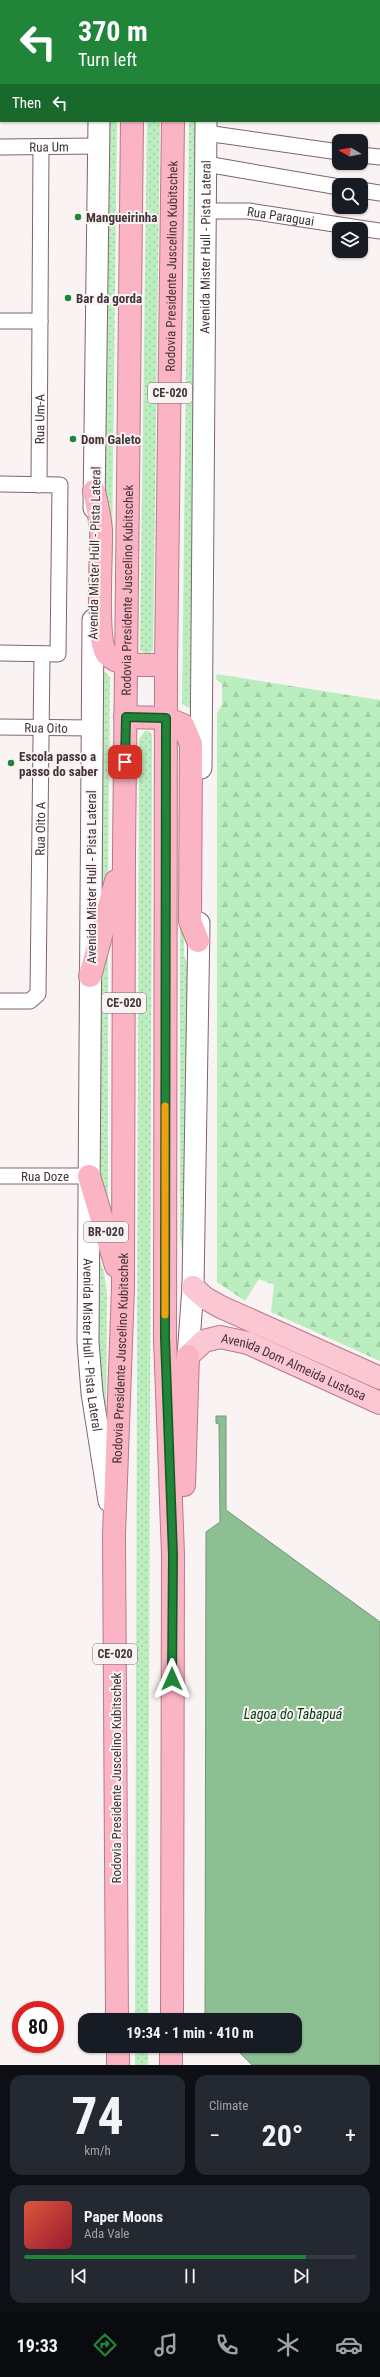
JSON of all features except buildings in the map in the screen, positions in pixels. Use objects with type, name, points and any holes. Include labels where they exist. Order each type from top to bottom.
[{"type":"highway","name":"Rodovia Presidente Juscelino Kubitschek","points":[[118,2013],[114,1535],[123,1288],[124,851],[132,122]]},
{"type":"highway","name":"Rodovia Presidente Juscelino Kubitschek","points":[[172,2013],[173,1555],[165,1338],[166,665],[173,122]]},
{"type":"highway","points":[[94,491],[101,530],[103,646],[108,656],[126,664],[166,665]]},
{"type":"highway","points":[[126,717],[166,718],[183,725],[192,744],[190,921],[198,941]]},
{"type":"highway","points":[[90,976],[124,851]]},
{"type":"highway","name":"BR-020","points":[[89,1176],[123,1288]]},
{"type":"highway","points":[[173,1555],[183,1510],[188,1356]]},
{"type":"highway","points":[[118,2053],[118,2065]]},
{"type":"highway","points":[[171,2065],[172,2053]]},
{"type":"main road","name":"Avenida Mister Hull - Pista Lateral","points":[[98,122],[88,1349],[92,1393],[114,1535]]},
{"type":"main road","name":"Avenida Mister Hull - Pista Lateral","points":[[188,1356],[193,1287],[206,127]]},
{"type":"main road","name":"Avenida Dom Almeida Lustosa","points":[[193,1287],[205,1298],[221,1307],[380,1378]]},
{"type":"main road","points":[[248,1343],[256,1323]]},
{"type":"main road","name":"Avenida Dom Almeida Lustosa","points":[[188,1356],[204,1341],[220,1337],[248,1343],[380,1403]]},
{"type":"street","points":[[206,127],[332,151]]},
{"type":"street","name":"Rua Um","points":[[0,147],[98,146]]},
{"type":"street","name":"Rua Um-A","points":[[39,484],[40,147]]},
{"type":"street","points":[[368,156],[380,157]]},
{"type":"street","points":[[206,164],[332,186]]},
{"type":"street","points":[[368,191],[380,193]]},
{"type":"street","name":"Rua Paraguai","points":[[205,211],[248,211],[380,231]]},
{"type":"street","points":[[0,321],[40,322]]},
{"type":"street","points":[[0,484],[60,485],[58,654],[0,653]]},
{"type":"street","name":"Rua Oito A","points":[[0,1001],[30,1001],[38,994],[42,654]]},
{"type":"street","name":"Rua Oito","points":[[0,727],[92,728]]},
{"type":"street","name":"Rua Doze","points":[[0,1176],[89,1176]]},
{"type":"green space","points":[[108,122],[117,122],[111,639],[102,506]]},
{"type":"green space","points":[[147,122],[160,122],[153,650],[149,654],[140,651]]},
{"type":"green space","points":[[189,122],[198,122],[190,708],[182,704]]},
{"type":"green space","points":[[101,668],[110,677],[108,885],[100,912]]},
{"type":"green space","points":[[217,674],[380,700],[380,1361],[271,1312],[274,1285],[259,1279],[245,1301],[217,1282],[217,713],[222,705],[222,684],[216,679]]},
{"type":"green space","points":[[145,731],[149,731],[152,735],[148,2013],[135,2013],[139,739]]},
{"type":"green space","points":[[180,745],[184,750],[184,955],[189,970],[184,1263],[180,1236]]},
{"type":"green space","points":[[108,941],[108,1204],[99,1184],[99,970]]},
{"type":"green space","points":[[99,1258],[104,1272],[107,1294],[106,1413],[97,1379]]},
{"type":"green space","points":[[135,2053],[148,2053],[148,2065],[135,2065]]},
{"type":"water","name":"Lagoa do Tabapuá","points":[[216,1416],[226,1416],[226,1510],[380,1622],[380,2065],[252,2065],[240,2053],[302,2053],[302,2013],[205,2013],[206,1532],[220,1522],[219,1424],[216,1423]]},
{"type":"slow traffic","points":[[165,1106],[165,1315]]},
{"type":"place","name":"Mangueirinha","points":[[78,217]]},
{"type":"place","name":"Bar da gorda","points":[[68,298]]},
{"type":"place","name":"Dom Galeto","points":[[73,439]]},
{"type":"place","name":"Escola passo a passo do saber","points":[[11,763]]},
{"type":"route","points":[[125,762],[126,717],[166,718],[165,1338],[173,1555],[172,1679]]}]
